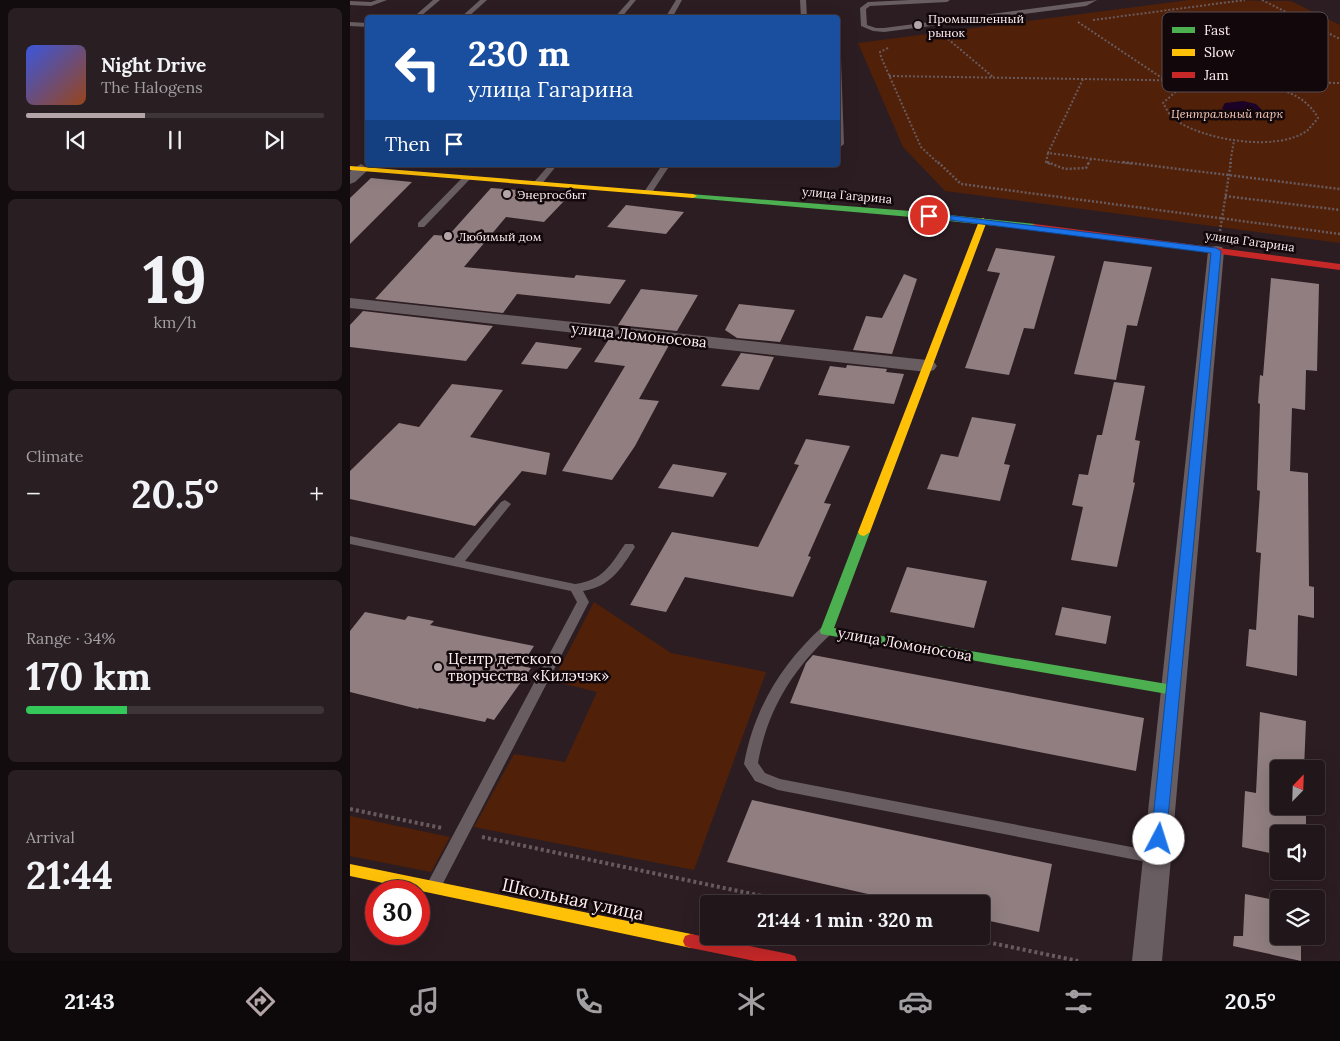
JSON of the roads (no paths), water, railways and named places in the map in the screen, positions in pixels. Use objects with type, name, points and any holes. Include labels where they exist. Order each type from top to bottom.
[{"type":"street","name":"улица Гагарина","points":[[354,172],[538,183],[983,221],[1340,267]]},
{"type":"street","name":"улица Ломоносова","points":[[983,221],[826,631],[1173,690]]},
{"type":"street","points":[[1146,961],[1216,251]]},
{"type":"street","name":"улица Ломоносова","points":[[350,303],[927,366]]},
{"type":"street","name":"Школьная улица","points":[[350,870],[789,961]]},
{"type":"lane","points":[[350,3],[371,4],[384,0]]},
{"type":"lane","points":[[419,15],[437,0]]},
{"type":"lane","points":[[466,15],[484,0]]},
{"type":"lane","points":[[620,15],[633,0]]},
{"type":"lane","points":[[670,15],[679,0]]},
{"type":"lane","points":[[803,0],[804,15]]},
{"type":"lane","points":[[947,0],[868,4],[863,8],[864,26],[875,30],[884,30],[1086,4],[1094,0]]},
{"type":"lane","points":[[350,24],[365,25]]},
{"type":"lane","points":[[538,183],[551,167]]},
{"type":"lane","points":[[648,192],[665,167]]},
{"type":"lane","points":[[421,225],[467,178]]},
{"type":"lane","points":[[458,563],[505,504]]},
{"type":"lane","points":[[350,540],[575,588],[589,587],[603,582],[629,547]]},
{"type":"lane","points":[[433,887],[583,602],[575,588]]},
{"type":"lane","points":[[826,631],[793,662],[774,694],[753,748],[751,764],[760,777],[788,786],[1157,858]]},
{"type":"place","name":"Промышленный рынок","points":[[918,25]]},
{"type":"place","name":"Энергосбыт","points":[[507,194]]},
{"type":"place","name":"Любимый дом","points":[[448,236]]},
{"type":"place","name":"Центр детского творчества «Килэчэк»","points":[[438,667]]},
{"type":"park label","name":"Центральный парк","points":[[1227,113]]}]
